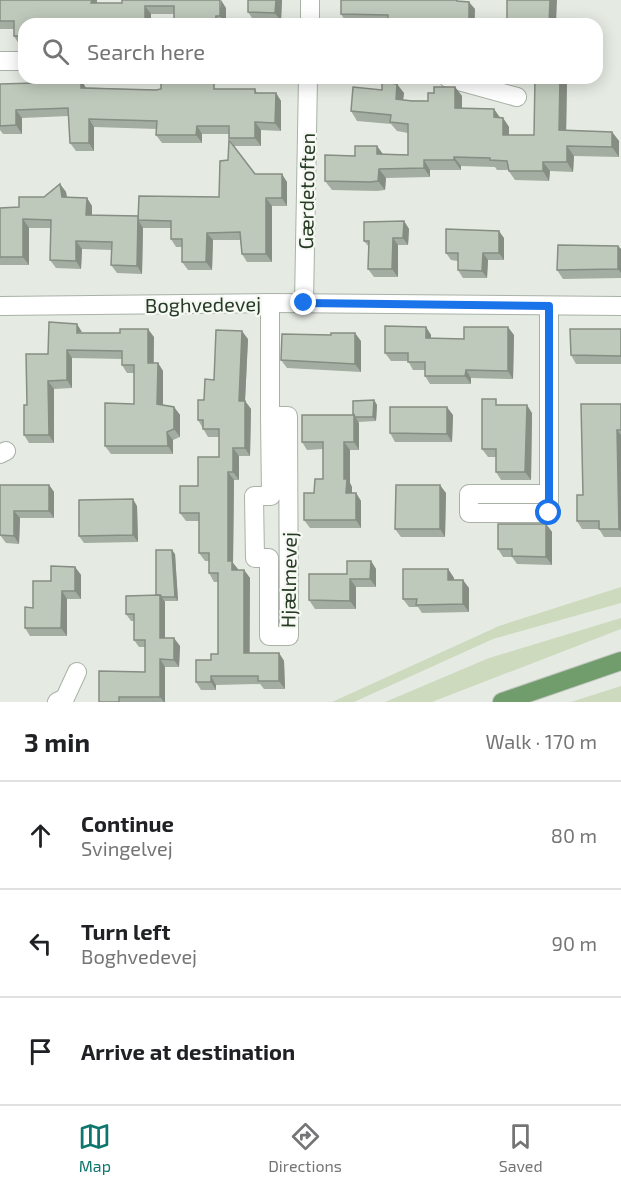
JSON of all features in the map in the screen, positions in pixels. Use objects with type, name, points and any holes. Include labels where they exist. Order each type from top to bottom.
[{"type":"main road","points":[[502,702],[621,661]]},
{"type":"street","points":[[310,0],[310,18]]},
{"type":"street","points":[[0,61],[18,61]]},
{"type":"street","name":"Gærdetoften","points":[[304,303],[308,84]]},
{"type":"street","points":[[470,84],[517,97]]},
{"type":"street","name":"Boghvedevej","points":[[0,306],[270,303],[621,306]]},
{"type":"street","name":"Hjælmevej","points":[[270,303],[270,416],[271,496],[255,496],[255,558],[269,558],[269,636],[290,636],[288,416],[270,416]]},
{"type":"street","points":[[549,306],[549,494]]},
{"type":"street","points":[[57,702],[65,698],[77,672]]},
{"type":"green space","points":[[621,587],[621,603],[493,639],[354,702],[332,702],[499,626]]},
{"type":"green space","points":[[621,618],[621,629],[432,702],[385,702],[489,658]]},
{"type":"green space","points":[[621,686],[621,702],[571,702]]},
{"type":"building","points":[[0,0],[92,0],[91,3],[122,3],[122,0],[220,0],[220,16],[216,18],[174,18],[174,6],[145,6],[145,18],[18,18],[18,36],[14,36],[14,21],[0,21]]},
{"type":"building","points":[[248,0],[276,0],[275,13],[248,12]]},
{"type":"building","points":[[341,0],[457,0],[469,2],[469,18],[388,18],[388,15],[341,14]]},
{"type":"building","points":[[507,0],[550,0],[549,18],[507,18]]},
{"type":"building","points":[[0,84],[81,84],[81,88],[156,90],[161,89],[161,84],[214,84],[214,89],[255,89],[255,93],[276,93],[275,123],[255,122],[255,138],[229,138],[229,126],[197,126],[196,135],[156,135],[157,121],[89,119],[89,143],[70,143],[68,108],[16,110],[16,125],[0,126]]},
{"type":"building","points":[[382,84],[397,84],[396,99],[428,101],[428,93],[434,93],[434,87],[455,87],[455,108],[494,109],[494,117],[503,118],[503,135],[534,135],[535,84],[560,84],[559,130],[612,132],[612,147],[567,146],[567,162],[543,162],[543,171],[509,171],[507,161],[454,157],[454,160],[424,160],[424,168],[379,169],[378,181],[325,181],[325,155],[355,156],[355,146],[377,146],[377,154],[408,155],[408,124],[390,122],[391,115],[351,111],[353,87],[382,90]]},
{"type":"building","points":[[229,140],[255,174],[282,174],[282,198],[266,198],[266,254],[242,254],[240,232],[207,233],[206,262],[182,262],[182,239],[171,239],[171,221],[138,220],[139,196],[219,197],[220,161],[228,160]]},
{"type":"building","points":[[60,184],[62,197],[87,198],[86,215],[138,216],[137,266],[111,265],[112,242],[76,241],[76,261],[50,260],[51,220],[23,219],[23,257],[0,257],[0,208],[19,207],[19,197],[44,197]]},
{"type":"building","points":[[404,221],[403,238],[393,238],[392,269],[368,269],[369,241],[364,241],[364,222]]},
{"type":"building","points":[[446,229],[499,231],[499,253],[483,253],[482,271],[458,270],[458,253],[446,253]]},
{"type":"building","points":[[558,245],[618,246],[618,269],[557,270]]},
{"type":"building","points":[[49,322],[77,324],[77,333],[120,333],[120,329],[148,329],[148,363],[158,363],[157,404],[174,407],[174,429],[167,432],[168,446],[105,446],[105,403],[134,404],[134,365],[122,365],[122,351],[67,350],[67,380],[48,381],[49,435],[24,435],[24,405],[27,405],[26,354],[48,354]]},
{"type":"building","points":[[385,326],[426,327],[426,338],[464,339],[464,327],[508,327],[508,371],[466,370],[465,376],[425,376],[425,362],[408,362],[408,353],[385,353]]},
{"type":"building","points":[[570,329],[621,329],[621,356],[571,355]]},
{"type":"building","points":[[216,330],[242,331],[239,401],[245,401],[245,448],[233,448],[233,472],[228,472],[228,561],[232,561],[232,570],[244,570],[244,653],[279,653],[279,681],[258,681],[258,676],[211,676],[211,682],[196,682],[196,660],[211,660],[211,654],[218,654],[218,573],[209,573],[209,553],[199,553],[199,513],[180,513],[180,486],[198,486],[198,457],[219,457],[219,429],[203,429],[203,420],[198,420],[198,400],[204,400],[205,379],[214,380]]},
{"type":"building","points":[[331,333],[355,333],[355,364],[281,360],[282,334],[331,335]]},
{"type":"building","points":[[482,399],[496,399],[496,405],[527,405],[525,472],[496,472],[496,449],[482,449]]},
{"type":"building","points":[[374,400],[373,417],[355,417],[354,415],[353,418],[353,401]]},
{"type":"building","points":[[581,404],[621,404],[621,430],[617,430],[619,529],[599,529],[599,521],[577,521],[577,495],[583,495]]},
{"type":"building","points":[[390,407],[447,407],[447,434],[390,433]]},
{"type":"building","points":[[302,415],[354,415],[354,442],[344,442],[344,479],[347,479],[346,493],[356,493],[356,520],[304,520],[304,493],[314,493],[315,479],[323,479],[323,442],[302,442]]},
{"type":"building","points":[[0,485],[49,485],[49,511],[14,511],[14,536],[0,535]]},
{"type":"building","points":[[396,485],[440,485],[440,529],[395,529]]},
{"type":"building","points":[[133,499],[133,535],[79,536],[79,500]]},
{"type":"building","points":[[498,524],[546,524],[546,557],[512,556],[512,549],[498,549]]},
{"type":"building","points":[[156,550],[172,550],[175,597],[156,595]]},
{"type":"building","points":[[347,561],[371,561],[370,579],[350,579],[350,601],[309,600],[309,574],[347,574]]},
{"type":"building","points":[[51,566],[75,567],[75,591],[62,591],[61,628],[25,628],[25,607],[33,608],[33,581],[51,581]]},
{"type":"building","points":[[403,569],[448,569],[448,580],[463,580],[463,604],[416,605],[417,599],[403,599]]},
{"type":"building","points":[[160,595],[160,638],[174,638],[174,660],[160,659],[160,697],[119,697],[119,702],[99,702],[99,671],[145,672],[145,640],[134,640],[134,614],[126,614],[126,596]]},
{"type":"route","points":[[304,303],[549,306],[549,513]]}]
